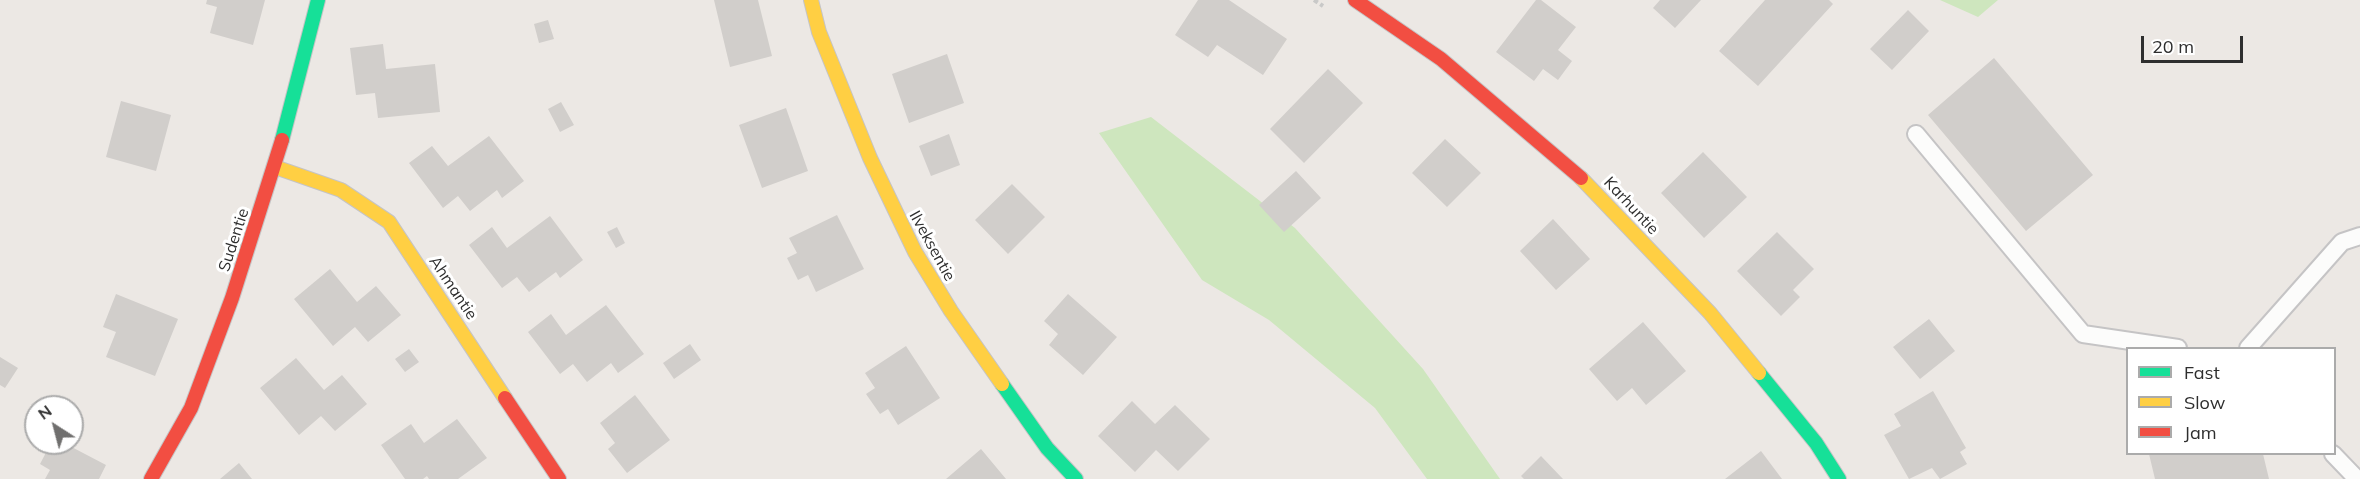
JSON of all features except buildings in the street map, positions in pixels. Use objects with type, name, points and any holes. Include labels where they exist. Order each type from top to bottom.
[{"type":"street","name":"Sudentie","points":[[151,479],[191,408],[232,298],[275,167],[318,0]]},
{"type":"street","name":"Ilveksentie","points":[[812,0],[819,32],[870,158],[915,252],[951,311],[1041,440],[1076,479]]},
{"type":"street","name":"Karhuntie","points":[[1355,0],[1441,59],[1588,184],[1710,313],[1816,443],[1839,479]]},
{"type":"street","name":"Ahmantie","points":[[275,167],[341,190],[389,222],[559,479]]},
{"type":"lane","points":[[1916,134],[2083,334],[2171,347]]},
{"type":"lane","points":[[2249,347],[2342,242],[2360,236]]},
{"type":"lane","points":[[2335,455],[2357,479]]},
{"type":"green space","points":[[1940,0],[1998,0],[1978,17]]},
{"type":"green space","points":[[1151,117],[1295,228],[1423,369],[1500,479],[1427,479],[1375,408],[1269,320],[1202,280],[1099,133]]},
{"type":"traffic: fast","points":[[282,140],[318,0]]},
{"type":"traffic: fast","points":[[1759,373],[1816,443],[1839,479]]},
{"type":"traffic: fast","points":[[1002,384],[1047,448],[1076,479]]},
{"type":"traffic: slow","points":[[811,0],[819,32],[870,158],[915,252],[951,311],[1002,384]]},
{"type":"traffic: slow","points":[[275,167],[341,190],[389,222],[505,398]]},
{"type":"traffic: slow","points":[[1581,178],[1710,313],[1759,373]]},
{"type":"traffic: jam","points":[[1355,0],[1441,59],[1581,178]]},
{"type":"traffic: jam","points":[[151,479],[191,408],[232,298],[282,140]]},
{"type":"traffic: jam","points":[[505,398],[559,479]]}]
